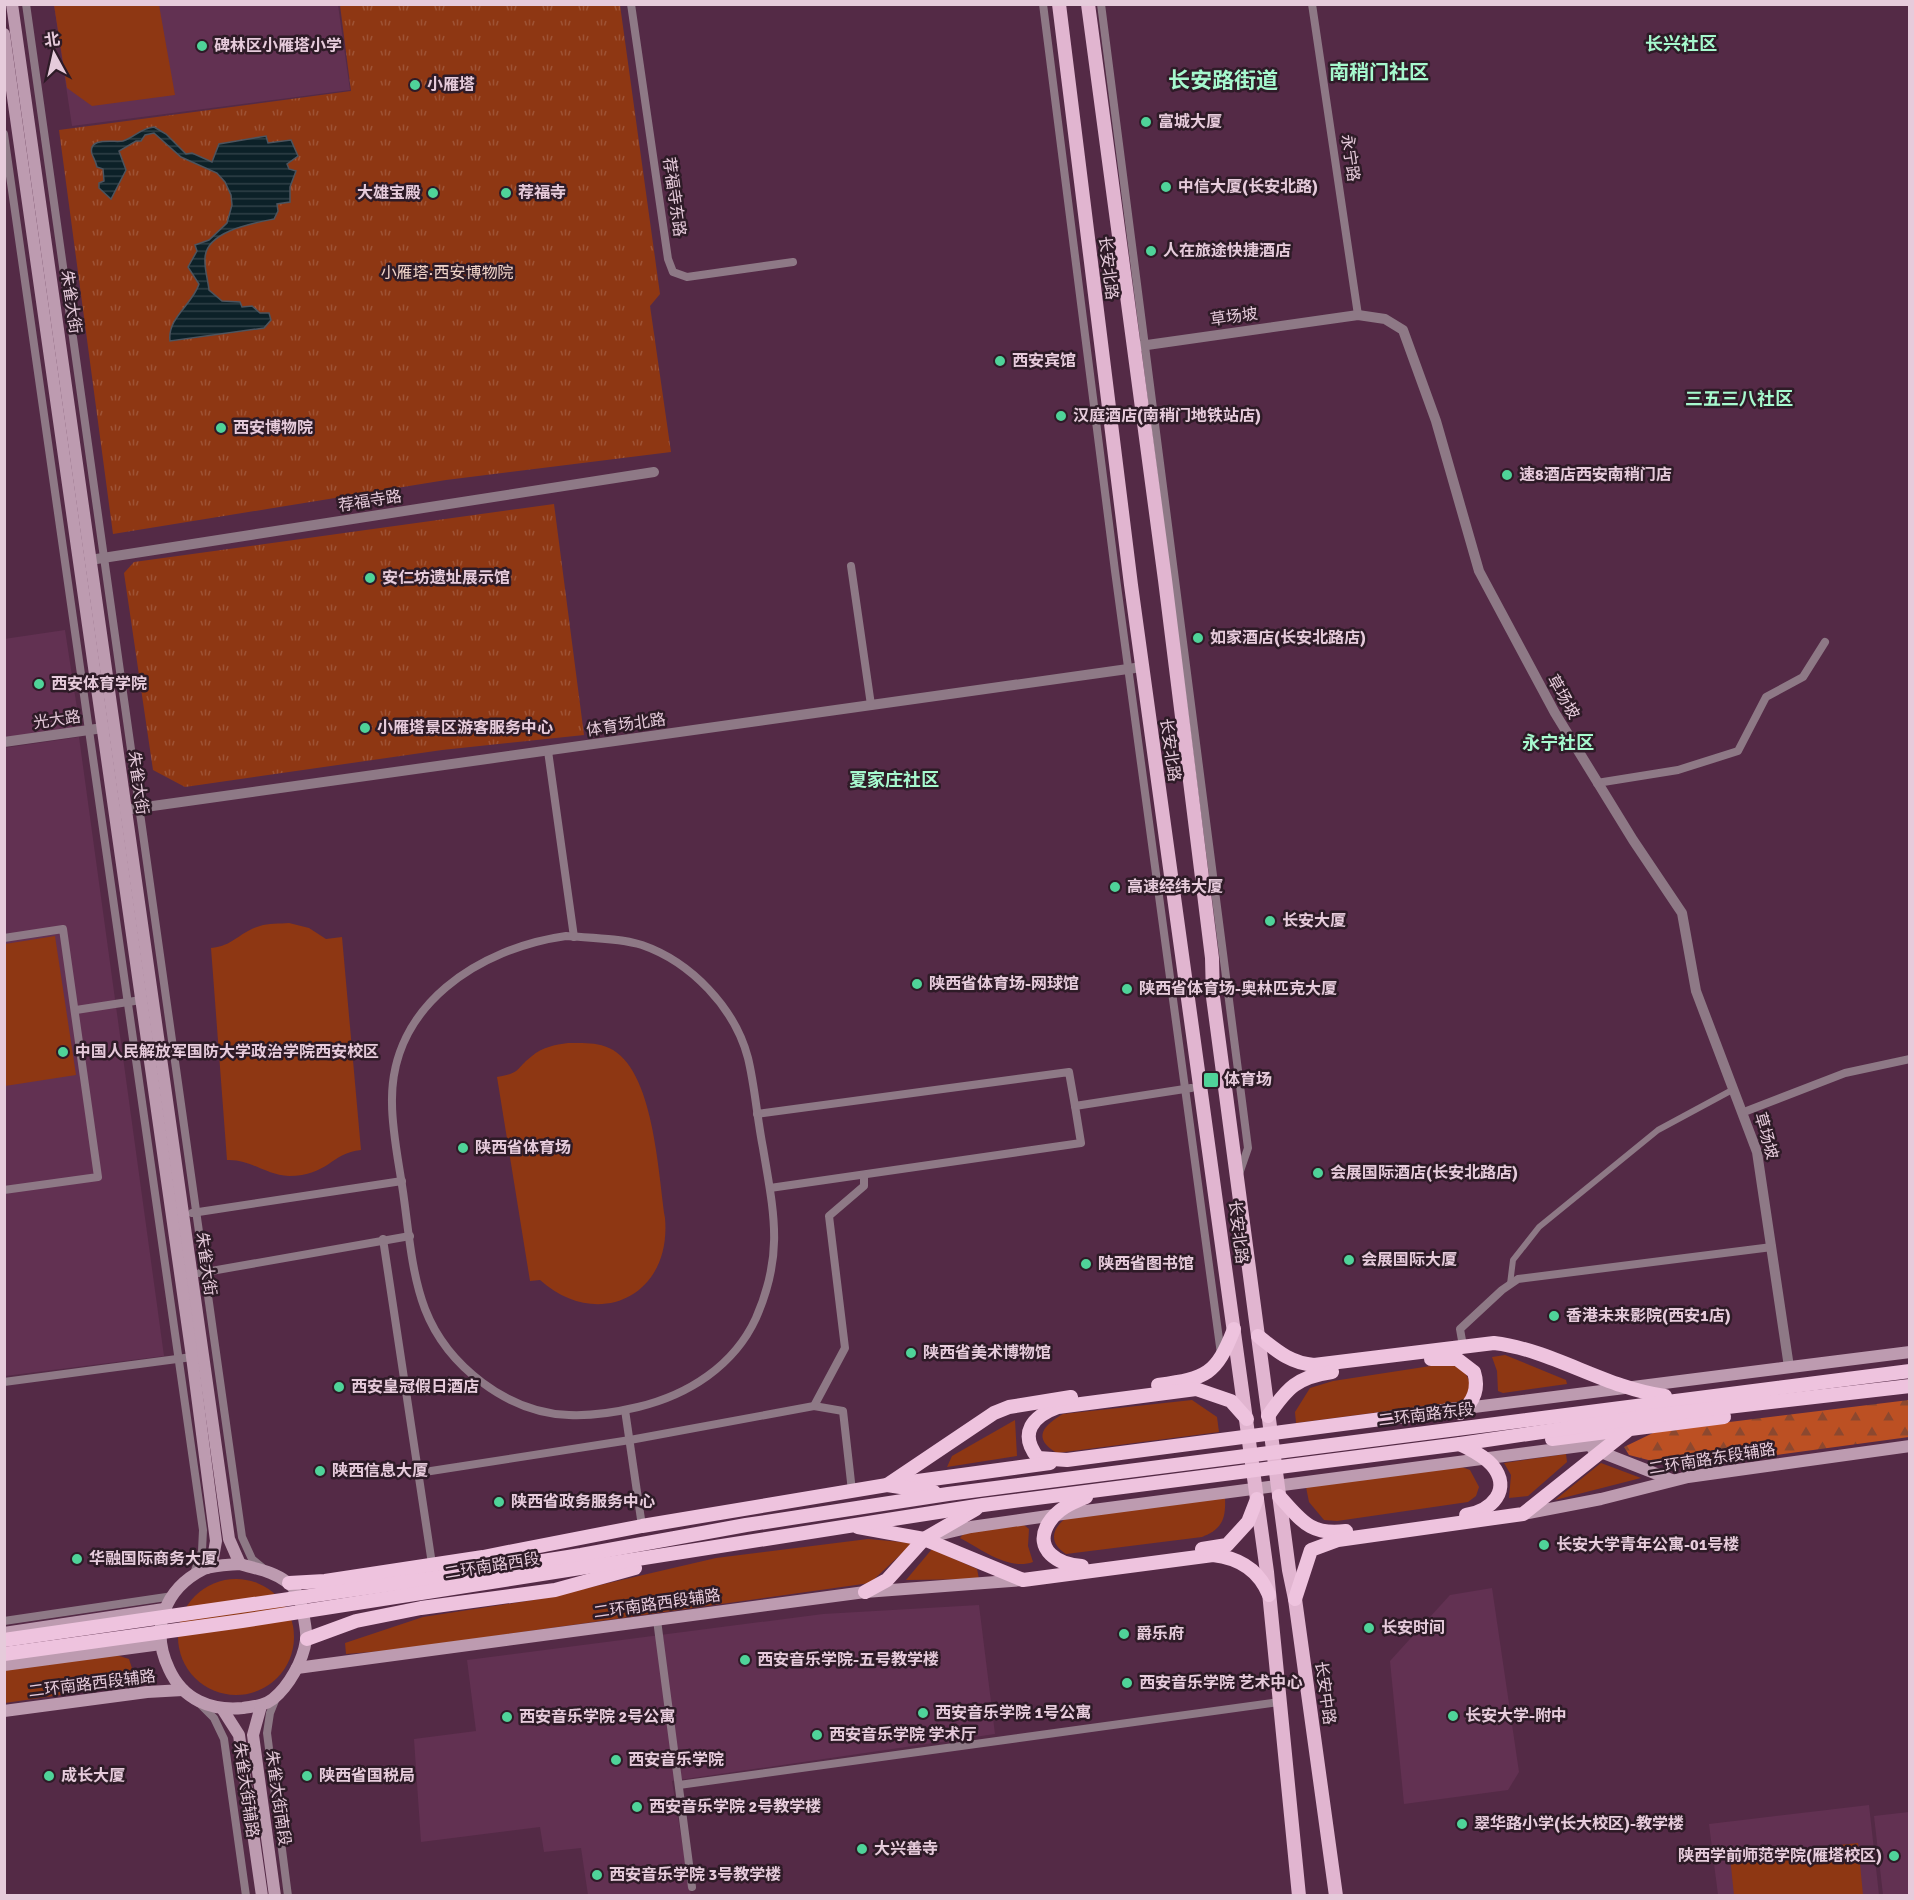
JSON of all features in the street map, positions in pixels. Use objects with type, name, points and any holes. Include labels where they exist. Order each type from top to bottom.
[{"type":"highway","points":[[887,1485],[994,1413],[1009,1407],[1184,1381],[1200,1376],[1222,1359],[1234,1329]]},
{"type":"highway","points":[[1258,1336],[1285,1357],[1297,1363],[1314,1365],[1462,1346],[1494,1343],[1513,1345],[1622,1387],[1646,1394],[1684,1399]]},
{"type":"highway","points":[[1268,1416],[1284,1393],[1297,1382],[1316,1374],[1447,1357],[1457,1359],[1473,1372],[1476,1390],[1466,1408],[1430,1431]]},
{"type":"highway","name":"二环南路东段","points":[[948,1494],[1910,1371]]},
{"type":"highway","name":"二环南路东段","points":[[983,1505],[1463,1445],[1729,1407],[1910,1386]]},
{"type":"highway","points":[[1067,1460],[1038,1458],[1031,1449],[1029,1434],[1033,1421],[1042,1413],[1058,1407],[1196,1389],[1231,1401],[1247,1419]]},
{"type":"highway","points":[[1463,1445],[1629,1430],[1910,1394]]},
{"type":"highway","points":[[1690,1421],[1729,1407]]},
{"type":"highway","points":[[483,1557],[642,1526],[887,1485],[1466,1408]]},
{"type":"highway","points":[[1296,1599],[1311,1550],[1324,1544],[1523,1514],[1629,1430]]},
{"type":"highway","points":[[1279,1496],[1302,1521],[1320,1533],[1474,1514],[1493,1504],[1500,1490],[1497,1472],[1485,1458],[1463,1445]]},
{"type":"highway","points":[[887,1485],[948,1494]]},
{"type":"highway","points":[[1109,1488],[1067,1504],[1055,1515],[1047,1526],[1045,1540],[1051,1557],[1065,1566],[1083,1566],[1227,1545],[1248,1522],[1257,1499]]},
{"type":"highway","name":"二环南路西段","points":[[4,1654],[582,1562],[746,1525],[948,1494]]},
{"type":"highway","points":[[865,1592],[887,1580],[924,1539],[983,1505]]},
{"type":"highway","name":"二环南路西段","points":[[4,1640],[582,1562],[704,1550],[847,1525],[983,1505]]},
{"type":"highway","points":[[289,1583],[325,1581],[483,1557],[746,1525]]},
{"type":"highway","points":[[847,1525],[924,1539],[1023,1580],[1213,1555],[1231,1557],[1262,1578],[1269,1595]]},
{"type":"highway","points":[[307,1639],[356,1621],[421,1608],[555,1590],[704,1550]]},
{"type":"main road","name":"朱雀大街","points":[[12,4],[90,560],[101,728]]},
{"type":"main road","name":"长安北路","points":[[1059,4],[1135,668],[1193,1087],[1234,1329],[1257,1499]]},
{"type":"main road","name":"长安北路","points":[[1088,4],[1140,346],[1168,603],[1212,958],[1212,997],[1279,1496]]},
{"type":"main road","name":"朱雀大街","points":[[4,34],[101,728],[120,810],[183,1215],[229,1539],[240,1564]]},
{"type":"main road","name":"朱雀大街","points":[[120,810],[134,1001],[185,1358],[216,1541],[213,1558],[207,1568]]},
{"type":"main road","points":[[1466,1408],[1910,1352]]},
{"type":"main road","points":[[924,1539],[971,1527],[1055,1515],[1611,1442]]},
{"type":"main road","points":[[1584,1446],[1673,1480]]},
{"type":"main road","name":"二环南路东段辅路","points":[[1523,1514],[1601,1499],[1673,1480],[1910,1446]]},
{"type":"main road","name":"长安中路","points":[[1279,1496],[1288,1570],[1296,1599],[1336,1896]]},
{"type":"main road","points":[[1257,1499],[1269,1595],[1299,1896]]},
{"type":"main road","points":[[240,1564],[268,1571],[289,1583],[302,1604],[307,1639],[297,1668],[273,1699],[261,1706],[223,1710],[195,1699],[176,1684],[168,1666],[161,1644],[160,1624],[164,1610],[173,1596],[207,1568],[240,1564]]},
{"type":"main road","name":"二环南路西段辅路","points":[[297,1668],[865,1592],[1023,1580]]},
{"type":"main road","points":[[4,1633],[164,1610]]},
{"type":"main road","points":[[4,1665],[161,1644]]},
{"type":"main road","name":"二环南路西段辅路","points":[[4,1711],[147,1692],[183,1690]]},
{"type":"main road","name":"朱雀大街南段","points":[[261,1706],[253,1734],[275,1896]]},
{"type":"main road","name":"朱雀大街南段","points":[[223,1710],[239,1736],[262,1896]]},
{"type":"street","points":[[26,4],[242,1537],[252,1559],[268,1571]]},
{"type":"street","name":"荐福寺东路","points":[[632,4],[668,259],[673,272],[687,277],[792,261]]},
{"type":"street","points":[[1043,4],[1135,668]]},
{"type":"street","points":[[1101,4],[1140,346]]},
{"type":"street","name":"永宁路","points":[[1312,4],[1358,315]]},
{"type":"street","points":[[4,134],[101,728],[134,1001],[75,1010]]},
{"type":"street","name":"草场坡","points":[[1140,346],[1358,315],[1385,320],[1403,330],[1436,421],[1479,571],[1554,713],[1682,913],[1696,991],[1744,1112],[1759,1161],[1790,1367]]},
{"type":"street","name":"荐福寺路","points":[[90,560],[654,472]]},
{"type":"street","points":[[851,566],[871,705]]},
{"type":"street","points":[[1597,783],[1678,770],[1738,751],[1766,697],[1803,677],[1825,642]]},
{"type":"street","name":"体育场北路","points":[[120,810],[1135,668]]},
{"type":"street","name":"光大路","points":[[4,742],[101,728]]},
{"type":"street","points":[[548,751],[574,936]]},
{"type":"street","points":[[4,938],[63,929],[98,1178],[4,1190]]},
{"type":"street","points":[[574,936],[642,945],[679,964],[710,989],[731,1021],[747,1056],[757,1114],[770,1188],[775,1257],[767,1292],[744,1339],[728,1358],[700,1384],[662,1402],[625,1410],[568,1415],[519,1404],[488,1386],[462,1366],[425,1310],[410,1236],[392,1103],[393,1079],[401,1049],[421,1014],[443,989],[472,967],[491,957],[509,948],[538,940],[574,936]]},
{"type":"street","points":[[1744,1112],[1845,1073],[1910,1059]]},
{"type":"street","points":[[757,1114],[1069,1072],[1075,1106],[1081,1143],[770,1188]]},
{"type":"street","points":[[1075,1106],[1193,1087],[1222,1359]]},
{"type":"street","points":[[1510,1284],[1513,1260],[1539,1227],[1658,1130],[1734,1089]]},
{"type":"street","points":[[814,1406],[844,1348],[829,1216],[864,1186],[864,1175]]},
{"type":"street","points":[[183,1215],[402,1181]]},
{"type":"street","points":[[191,1275],[410,1236]]},
{"type":"street","points":[[383,1239],[432,1564]]},
{"type":"street","points":[[1462,1346],[1460,1329],[1518,1279],[1772,1247]]},
{"type":"street","points":[[4,1382],[185,1358],[204,1542],[199,1563],[190,1580]]},
{"type":"street","points":[[418,1473],[630,1440],[814,1406],[843,1411],[852,1491]]},
{"type":"street","points":[[625,1410],[642,1526]]},
{"type":"street","points":[[4,1621],[173,1596]]},
{"type":"street","points":[[657,1620],[692,1887]]},
{"type":"street","name":"朱雀大街辅路","points":[[282,1689],[270,1713],[267,1733],[288,1896]]},
{"type":"street","name":"朱雀大街辅路","points":[[195,1699],[214,1718],[224,1739],[246,1896]]},
{"type":"street","points":[[679,1785],[1279,1702]]},
{"type":"shaded area","name":"碑林区小雁塔小学","points":[[54,5],[338,5],[350,90],[72,126]]},
{"type":"shaded area","name":"西安体育学院","points":[[65,630],[80,728],[5,739],[4,639]]},
{"type":"shaded area","name":"中国人民解放军国防大学政治学院西安校区","points":[[79,737],[164,1356],[5,1376],[4,748]]},
{"type":"shaded area","name":"长安大学-附中","points":[[1492,1588],[1519,1772],[1508,1790],[1404,1804],[1390,1661],[1450,1595]]},
{"type":"shaded area","name":"西安音乐学院","points":[[979,1605],[995,1734],[672,1781],[691,1896],[588,1895],[581,1848],[544,1852],[540,1827],[421,1842],[414,1739],[476,1731],[467,1660],[823,1614]]},
{"type":"shaded area","points":[[1869,1805],[1879,1895],[1718,1895],[1709,1824]]},
{"type":"shaded area","name":"陕西学前师范学院(雁塔校区)","points":[[1909,1812],[1909,1895],[1883,1895],[1874,1816]]},
{"type":"green space","points":[[54,5],[159,5],[175,95],[92,106],[67,88]]},
{"type":"green space","name":"小雁塔·西安博物院","points":[[340,5],[620,5],[660,294],[650,306],[671,452],[446,480],[113,534],[59,130],[351,91]]},
{"type":"green space","points":[[554,504],[584,735],[442,750],[185,787],[153,770],[124,573],[134,562]]},
{"type":"green space","points":[[289,923],[309,928],[326,939],[342,937],[361,1150],[343,1155],[321,1169],[302,1175],[289,1176],[236,1160],[227,1160],[211,948],[225,945],[260,926]]},
{"type":"green space","points":[[55,936],[76,1075],[5,1086],[5,944]]},
{"type":"green space","points":[[568,1043],[604,1046],[624,1059],[636,1077],[645,1099],[656,1150],[665,1218],[664,1245],[656,1268],[644,1286],[626,1298],[606,1304],[585,1303],[562,1295],[540,1280],[530,1281],[497,1077],[515,1072],[540,1050]]},
{"type":"green space","points":[[1505,1355],[1566,1380],[1567,1384],[1503,1393],[1498,1391],[1497,1371],[1492,1357]]},
{"type":"green space","points":[[1450,1363],[1462,1370],[1468,1379],[1471,1388],[1464,1401],[1296,1423],[1295,1412],[1310,1388],[1333,1381]]},
{"type":"green space","points":[[1192,1400],[1217,1417],[1219,1432],[1057,1453],[1044,1442],[1042,1437],[1046,1427],[1063,1414]]},
{"type":"green space","points":[[1909,1400],[1909,1437],[1679,1468],[1629,1455],[1624,1447],[1657,1431]]},
{"type":"green space","points":[[1015,1420],[1017,1456],[947,1467],[952,1456]]},
{"type":"green space","points":[[1566,1454],[1567,1462],[1528,1496],[1509,1498],[1511,1475],[1504,1463]]},
{"type":"green space","points":[[1601,1463],[1641,1478],[1555,1500]]},
{"type":"green space","points":[[1459,1466],[1470,1470],[1479,1487],[1476,1496],[1468,1502],[1337,1521],[1324,1520],[1309,1502],[1306,1487]]},
{"type":"green space","points":[[1225,1498],[1225,1512],[1221,1522],[1218,1527],[1202,1537],[1066,1554],[1057,1546],[1054,1537],[1057,1527],[1066,1518]]},
{"type":"green space","points":[[1024,1525],[1029,1529],[1028,1546],[1033,1562],[1024,1564],[1014,1564],[995,1558],[960,1538],[964,1533]]},
{"type":"green space","points":[[868,1539],[913,1543],[870,1583],[395,1650],[346,1654],[345,1643],[423,1617],[540,1599],[716,1558]]},
{"type":"green space","points":[[932,1549],[977,1569],[979,1579],[906,1580]]},
{"type":"green space","points":[[236,1579],[258,1583],[277,1596],[290,1615],[294,1637],[290,1659],[277,1678],[258,1691],[236,1695],[214,1691],[195,1678],[182,1659],[178,1637],[182,1615],[195,1596],[214,1583]]},
{"type":"green space","points":[[113,1654],[129,1659],[137,1684],[5,1703],[4,1669]]},
{"type":"green space","points":[[1858,1843],[1863,1895],[1734,1895],[1730,1857]]},
{"type":"water","points":[[154,127],[166,134],[186,154],[192,153],[212,162],[219,144],[266,136],[268,143],[291,140],[298,156],[287,164],[289,169],[296,171],[290,187],[290,202],[277,204],[278,211],[274,219],[244,226],[222,235],[207,249],[205,258],[209,290],[222,301],[240,302],[242,307],[252,306],[260,313],[269,313],[271,320],[264,328],[170,341],[172,325],[192,298],[199,284],[188,267],[197,251],[195,245],[209,240],[227,223],[232,205],[231,195],[225,182],[217,173],[181,157],[154,133],[145,135],[141,141],[136,141],[119,151],[126,170],[111,199],[99,188],[99,183],[104,181],[103,169],[97,167],[92,154],[94,145],[123,141],[145,129]]},
{"type":"place","name":"碑林区小雁塔小学","points":[[202,46]]},
{"type":"place","name":"小雁塔","points":[[415,85]]},
{"type":"place","name":"富城大厦","points":[[1146,122]]},
{"type":"place","name":"中信大厦(长安北路)","points":[[1166,187]]},
{"type":"place","name":"大雄宝殿","points":[[433,193]]},
{"type":"place","name":"荐福寺","points":[[506,193]]},
{"type":"place","name":"人在旅途快捷酒店","points":[[1151,251]]},
{"type":"place","name":"西安宾馆","points":[[1000,361]]},
{"type":"place","name":"汉庭酒店(南稍门地铁站店)","points":[[1061,416]]},
{"type":"place","name":"西安博物院","points":[[221,428]]},
{"type":"place","name":"速8酒店西安南稍门店","points":[[1507,475]]},
{"type":"place","name":"安仁坊遗址展示馆","points":[[370,578]]},
{"type":"place","name":"如家酒店(长安北路店)","points":[[1198,638]]},
{"type":"place","name":"西安体育学院","points":[[39,684]]},
{"type":"place","name":"小雁塔景区游客服务中心","points":[[365,728]]},
{"type":"place","name":"高速经纬大厦","points":[[1115,887]]},
{"type":"place","name":"长安大厦","points":[[1270,921]]},
{"type":"place","name":"陕西省体育场-网球馆","points":[[917,984]]},
{"type":"place","name":"陕西省体育场-奥林匹克大厦","points":[[1127,989]]},
{"type":"place","name":"中国人民解放军国防大学政治学院西安校区","points":[[63,1052]]},
{"type":"place","name":"体育场","points":[[1211,1080]]},
{"type":"place","name":"陕西省体育场","points":[[463,1148]]},
{"type":"place","name":"会展国际酒店(长安北路店)","points":[[1318,1173]]},
{"type":"place","name":"会展国际大厦","points":[[1349,1260]]},
{"type":"place","name":"陕西省图书馆","points":[[1086,1264]]},
{"type":"place","name":"香港未来影院(西安1店)","points":[[1554,1316]]},
{"type":"place","name":"陕西省美术博物馆","points":[[911,1353]]},
{"type":"place","name":"西安皇冠假日酒店","points":[[339,1387]]},
{"type":"place","name":"陕西信息大厦","points":[[320,1471]]},
{"type":"place","name":"陕西省政务服务中心","points":[[499,1502]]},
{"type":"place","name":"长安大学青年公寓-01号楼","points":[[1544,1545]]},
{"type":"place","name":"华融国际商务大厦","points":[[77,1559]]},
{"type":"place","name":"长安时间","points":[[1369,1628]]},
{"type":"place","name":"爵乐府","points":[[1124,1634]]},
{"type":"place","name":"西安音乐学院-五号教学楼","points":[[745,1660]]},
{"type":"place","name":"西安音乐学院 艺术中心","points":[[1127,1683]]},
{"type":"place","name":"西安音乐学院 1号公寓","points":[[923,1713]]},
{"type":"place","name":"长安大学-附中","points":[[1453,1716]]},
{"type":"place","name":"西安音乐学院 2号公寓","points":[[507,1717]]},
{"type":"place","name":"西安音乐学院 学术厅","points":[[817,1735]]},
{"type":"place","name":"西安音乐学院","points":[[616,1760]]},
{"type":"place","name":"成长大厦","points":[[49,1776]]},
{"type":"place","name":"陕西省国税局","points":[[307,1776]]},
{"type":"place","name":"西安音乐学院 2号教学楼","points":[[637,1807]]},
{"type":"place","name":"翠华路小学(长大校区)-教学楼","points":[[1462,1824]]},
{"type":"place","name":"大兴善寺","points":[[862,1849]]},
{"type":"place","name":"陕西学前师范学院(雁塔校区)","points":[[1894,1856]]},
{"type":"place","name":"西安音乐学院 3号教学楼","points":[[597,1875]]},
{"type":"district","name":"长兴社区","points":[[1681,44]]},
{"type":"district","name":"南稍门社区","points":[[1379,72]]},
{"type":"district","name":"长安路街道","points":[[1223,80]]},
{"type":"district","name":"三五三八社区","points":[[1739,399]]},
{"type":"district","name":"永宁社区","points":[[1558,743]]},
{"type":"district","name":"夏家庄社区","points":[[894,780]]}]
